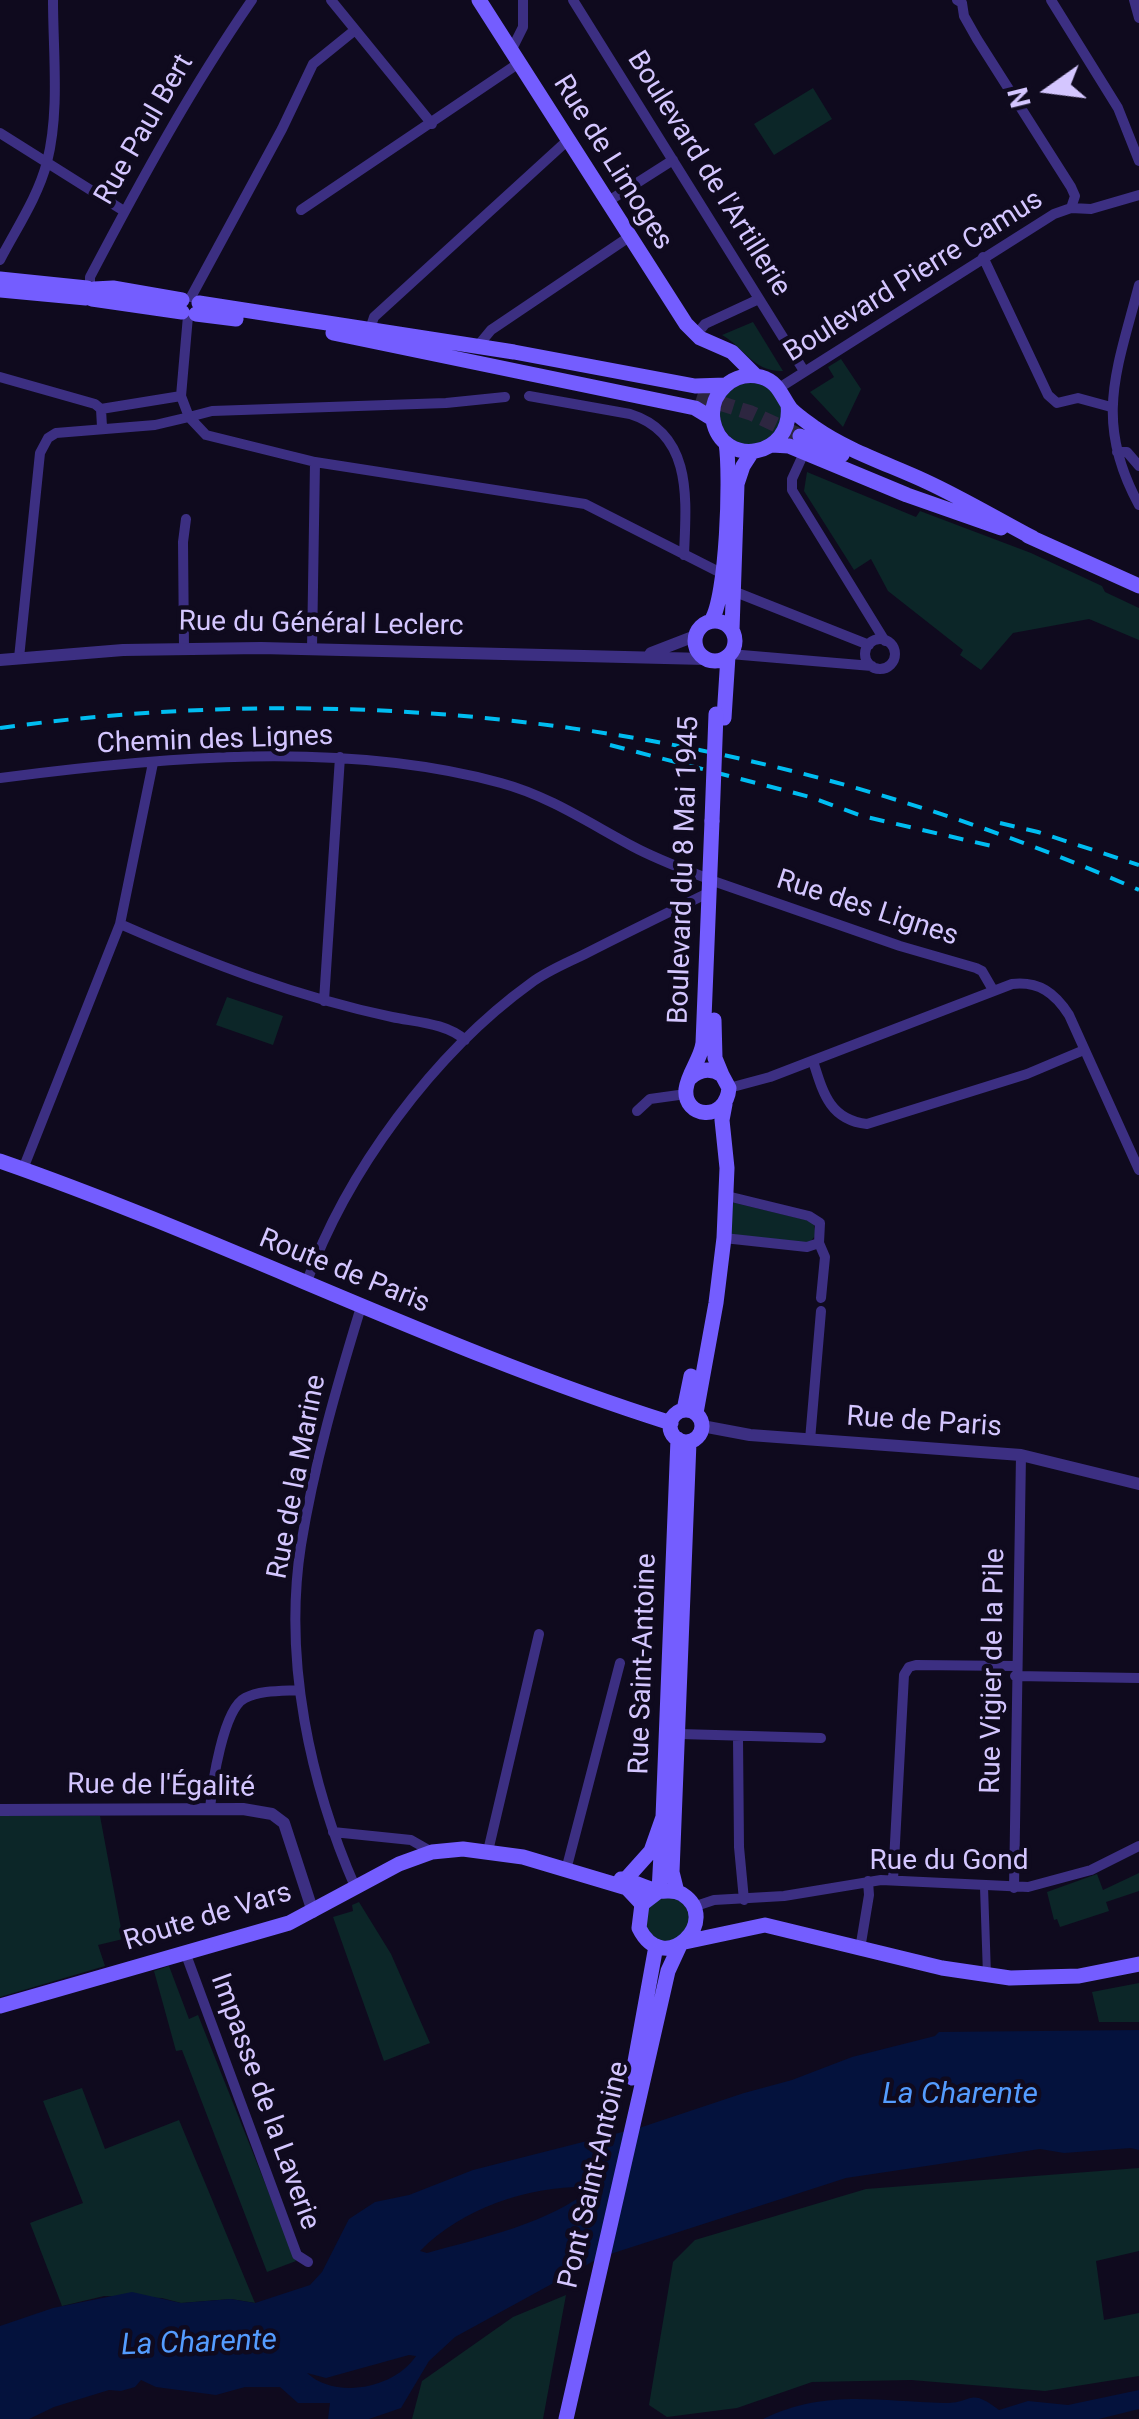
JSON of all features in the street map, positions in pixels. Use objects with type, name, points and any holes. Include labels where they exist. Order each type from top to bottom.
[{"type":"main road","name":"Rue de Limoges","points":[[479,0],[696,335],[732,352],[756,376]]},
{"type":"main road","points":[[0,278],[90,292]]},
{"type":"main road","points":[[0,290],[90,292],[112,288],[189,307],[476,354],[697,396]]},
{"type":"main road","points":[[189,307],[374,321],[476,354],[696,408],[713,419],[726,443],[722,574],[718,607],[711,621]]},
{"type":"main road","points":[[713,344],[727,357],[728,383],[715,400],[713,419]]},
{"type":"main road","points":[[476,354],[577,362],[695,386],[756,376],[779,388],[788,404],[829,438],[927,482],[1033,538]]},
{"type":"main road","points":[[772,445],[784,432],[788,404]]},
{"type":"main road","points":[[800,436],[1139,586]]},
{"type":"main road","points":[[726,443],[752,452]]},
{"type":"main road","points":[[732,630],[723,622],[711,621],[701,626],[695,636],[696,650],[708,660],[729,655],[735,640],[732,630],[737,484],[742,466],[752,452],[772,445],[789,446],[966,518],[1033,538]]},
{"type":"main road","points":[[1097,567],[1139,573]]},
{"type":"main road","name":"Boulevard du 8 Mai 1945","points":[[694,1416],[716,1303],[727,1196],[722,1120],[725,1089],[714,1050],[710,956],[720,716],[729,655]]},
{"type":"main road","name":"Boulevard du 8 Mai 1945","points":[[708,660],[720,716]]},
{"type":"main road","name":"Boulevard du 8 Mai 1945","points":[[687,1087],[702,1049],[710,956]]},
{"type":"main road","points":[[694,1416],[676,1414],[679,1435],[699,1436],[694,1416],[718,1150],[714,1133],[697,1110],[687,1087],[708,1070],[725,1089],[715,1112],[697,1110]]},
{"type":"main road","name":"Route de Paris","points":[[0,1161],[679,1435]]},
{"type":"main road","name":"Rue Saint-Antoine","points":[[677,1892],[672,1872],[680,1734],[679,1435]]},
{"type":"main road","name":"Rue Saint-Antoine","points":[[625,1880],[651,1851],[663,1817],[679,1435]]},
{"type":"main road","points":[[658,1891],[663,1817]]},
{"type":"main road","name":"Route de Vars","points":[[0,2006],[262,1932],[313,1912],[398,1864],[432,1852],[488,1851],[625,1880],[658,1891]]},
{"type":"main road","name":"Route de Vars","points":[[597,1877],[626,1888],[642,1904]]},
{"type":"main road","points":[[682,1943],[695,1925],[693,1907],[677,1892],[658,1891],[642,1904],[639,1928],[656,1946],[682,1943],[765,1925],[988,1976],[1079,1976],[1139,1964]]},
{"type":"main road","points":[[695,1925],[718,1936]]},
{"type":"main road","name":"Pont Saint-Antoine","points":[[556,2419],[661,1970],[682,1943]]},
{"type":"main road","name":"Pont Saint-Antoine","points":[[566,2419],[661,1970],[656,1946]]},
{"type":"street","points":[[0,260],[36,193],[47,161],[54,112],[52,0]]},
{"type":"street","name":"Rue Paul Bert","points":[[90,292],[90,277],[124,212],[205,67],[252,0]]},
{"type":"street","points":[[331,0],[432,124]]},
{"type":"street","points":[[301,210],[432,124],[515,57],[523,27],[523,0]]},
{"type":"street","name":"Boulevard de l'Artillerie","points":[[574,0],[804,371]]},
{"type":"street","points":[[1051,0],[1118,108],[1139,161]]},
{"type":"street","points":[[1134,0],[1139,18]]},
{"type":"street","name":"Boulevard Pierre Camus","points":[[779,388],[1035,225],[1071,208],[1075,196],[1071,186],[977,39],[964,16],[961,1]]},
{"type":"street","points":[[355,30],[313,64],[189,307],[181,396],[189,417],[206,435],[314,462],[585,504],[722,574]]},
{"type":"street","points":[[0,133],[124,212]]},
{"type":"street","points":[[374,321],[568,140]]},
{"type":"street","points":[[608,202],[673,160]]},
{"type":"street","points":[[1071,208],[1091,210],[1139,196]]},
{"type":"street","points":[[476,354],[490,330],[629,237]]},
{"type":"street","points":[[984,257],[1048,395],[1057,404],[1078,398],[1111,407]]},
{"type":"street","points":[[1139,285],[1111,407],[1117,452],[1139,505]]},
{"type":"street","points":[[696,335],[713,320],[759,299]]},
{"type":"street","points":[[0,377],[95,404],[101,409],[102,427]]},
{"type":"street","points":[[101,409],[181,396]]},
{"type":"street","points":[[529,396],[630,414],[643,418],[660,433],[682,466],[686,491],[684,555]]},
{"type":"street","points":[[630,414],[635,396]]},
{"type":"street","points":[[18,658],[43,445],[56,434],[155,425],[212,411],[504,398]]},
{"type":"street","points":[[1117,452],[1127,452],[1139,466]]},
{"type":"street","points":[[729,655],[884,668],[894,660],[893,646],[886,641],[792,490],[792,479],[804,453]]},
{"type":"street","points":[[312,649],[314,462]]},
{"type":"street","points":[[184,648],[182,542],[186,519]]},
{"type":"street","points":[[733,591],[870,644]]},
{"type":"street","points":[[642,656],[695,636]]},
{"type":"street","points":[[872,666],[866,654],[870,644],[886,641]]},
{"type":"street","name":"Rue du Général Leclerc","points":[[0,660],[184,648],[708,660]]},
{"type":"street","points":[[720,716],[734,669],[770,658]]},
{"type":"street","name":"Chemin des Lignes","points":[[0,778],[154,763],[271,757],[340,758],[501,783],[566,808],[711,892]]},
{"type":"street","points":[[324,1000],[340,758]]},
{"type":"street","points":[[22,1169],[120,924],[154,763]]},
{"type":"street","points":[[308,1285],[322,1238],[359,1174],[404,1112],[465,1040],[545,974],[711,892]]},
{"type":"street","name":"Rue des Lignes","points":[[711,892],[764,899],[976,968],[993,990]]},
{"type":"street","points":[[120,924],[219,966],[324,1000],[450,1030],[465,1040]]},
{"type":"street","points":[[725,1089],[759,1081],[993,990],[1022,983],[1044,987],[1062,1004],[1139,1170]]},
{"type":"street","points":[[813,1061],[832,1108],[847,1120],[867,1124],[1027,1074],[1084,1050]]},
{"type":"street","points":[[637,1111],[650,1099],[687,1087]]},
{"type":"street","points":[[727,1196],[816,1218],[824,1257],[821,1298]]},
{"type":"street","points":[[724,1238],[807,1248],[819,1243]]},
{"type":"street","name":"Rue de la Marine","points":[[356,1889],[333,1832],[300,1690],[297,1608],[301,1545],[340,1374],[361,1308]]},
{"type":"street","points":[[810,1440],[821,1311]]},
{"type":"street","name":"Rue de Paris","points":[[694,1416],[750,1435],[1020,1454],[1139,1484]]},
{"type":"street","name":"Rue Vigier de la Pile","points":[[1014,1888],[1020,1454]]},
{"type":"street","points":[[488,1851],[539,1634]]},
{"type":"street","points":[[566,1870],[620,1663]]},
{"type":"street","points":[[892,1880],[904,1675],[909,1667],[1139,1678]]},
{"type":"street","points":[[210,1809],[213,1778],[236,1705],[250,1696],[300,1690]]},
{"type":"street","points":[[680,1734],[821,1738]]},
{"type":"street","points":[[738,1738],[739,1847],[744,1900]]},
{"type":"street","name":"Rue de l'Égalité","points":[[0,1810],[243,1809],[280,1818],[291,1840],[313,1912]]},
{"type":"street","points":[[333,1832],[411,1840],[432,1852]]},
{"type":"street","name":"Rue du Gond","points":[[693,1907],[714,1900],[744,1900],[892,1880],[1014,1888],[1090,1870],[1139,1846]]},
{"type":"street","points":[[860,1949],[868,1882]]},
{"type":"street","points":[[984,1886],[988,1976]]},
{"type":"street","name":"Impasse de la Laverie","points":[[185,1952],[297,2255],[308,2262]]},
{"type":"green space","points":[[813,88],[832,119],[774,155],[754,124]]},
{"type":"green space","points":[[753,322],[783,371],[764,368],[722,335]]},
{"type":"green space","points":[[841,359],[861,389],[843,427],[810,392],[834,377],[828,367]]},
{"type":"green space","points":[[751,383],[773,392],[782,414],[773,436],[751,445],[729,436],[720,414],[729,392]]},
{"type":"green space","points":[[807,472],[916,517],[920,511],[1031,553],[1102,586],[1105,592],[1139,608],[1139,640],[1089,619],[1013,633],[981,670],[960,655],[963,650],[888,591],[871,559],[854,570],[804,491]]},
{"type":"green space","points":[[227,997],[283,1016],[273,1045],[216,1025]]},
{"type":"green space","points":[[731,1202],[810,1221],[816,1235],[803,1243],[729,1234]]},
{"type":"green space","points":[[0,1816],[100,1816],[123,1939],[98,1945],[105,1966],[0,1997]]},
{"type":"green space","points":[[1139,1873],[1139,1891],[1106,1902],[1109,1911],[1060,1927],[1054,1920],[1047,1892],[1097,1874],[1103,1890]]},
{"type":"green space","points":[[667,1897],[682,1904],[689,1919],[682,1934],[667,1941],[652,1934],[645,1919],[652,1904]]},
{"type":"green space","points":[[359,1902],[391,1954],[430,2043],[384,2061],[333,1917],[353,1911],[352,1905]]},
{"type":"green space","points":[[169,1966],[189,2019],[198,2015],[296,2261],[267,2272],[182,2050],[176,2051],[154,1971]]},
{"type":"green space","points":[[1139,1983],[1139,2022],[1099,2022],[1092,1992]]},
{"type":"green space","points":[[82,2088],[105,2149],[179,2120],[255,2303],[231,2299],[181,2303],[162,2298],[104,2296],[62,2306],[30,2223],[83,2203],[43,2101]]},
{"type":"green space","points":[[1139,2168],[1139,2251],[1096,2261],[1104,2320],[1139,2313],[1139,2376],[1045,2391],[911,2380],[812,2382],[737,2408],[667,2417],[649,2405],[673,2262],[695,2240],[866,2189]]},
{"type":"green space","points":[[566,2295],[543,2419],[412,2419],[422,2381],[513,2317]]},
{"type":"water","name":"La Charente","points":[[1139,2030],[1139,2150],[1064,2153],[1040,2149],[846,2178],[601,2257],[455,2337],[429,2361],[401,2408],[369,2419],[328,2419],[330,2403],[298,2403],[280,2387],[245,2387],[216,2395],[156,2387],[141,2380],[135,2387],[109,2390],[29,2419],[0,2419],[0,2326],[53,2308],[132,2292],[181,2303],[231,2299],[255,2303],[310,2285],[322,2272],[349,2219],[375,2202],[409,2195],[473,2170],[642,2127],[939,2032]],"holes":[[[594,2187],[556,2211],[514,2228],[427,2253],[420,2251],[457,2222],[501,2201],[547,2190]],[[416,2356],[394,2376],[364,2387],[333,2386],[307,2373],[326,2378]]]},
{"type":"water","points":[[1139,2390],[1139,2409],[1099,2419],[763,2419],[829,2400],[953,2403],[976,2398],[999,2410],[1028,2401],[1068,2405]]},
{"type":"tunnel","points":[[697,396],[751,413],[800,436]]},
{"type":"railway","points":[[0,728],[146,713],[291,708],[436,714],[581,730],[724,755],[865,790],[1003,835],[1139,890]]},
{"type":"railway","points":[[610,745],[810,797],[862,816],[996,847]]},
{"type":"railway","points":[[1000,823],[1139,865]]}]
